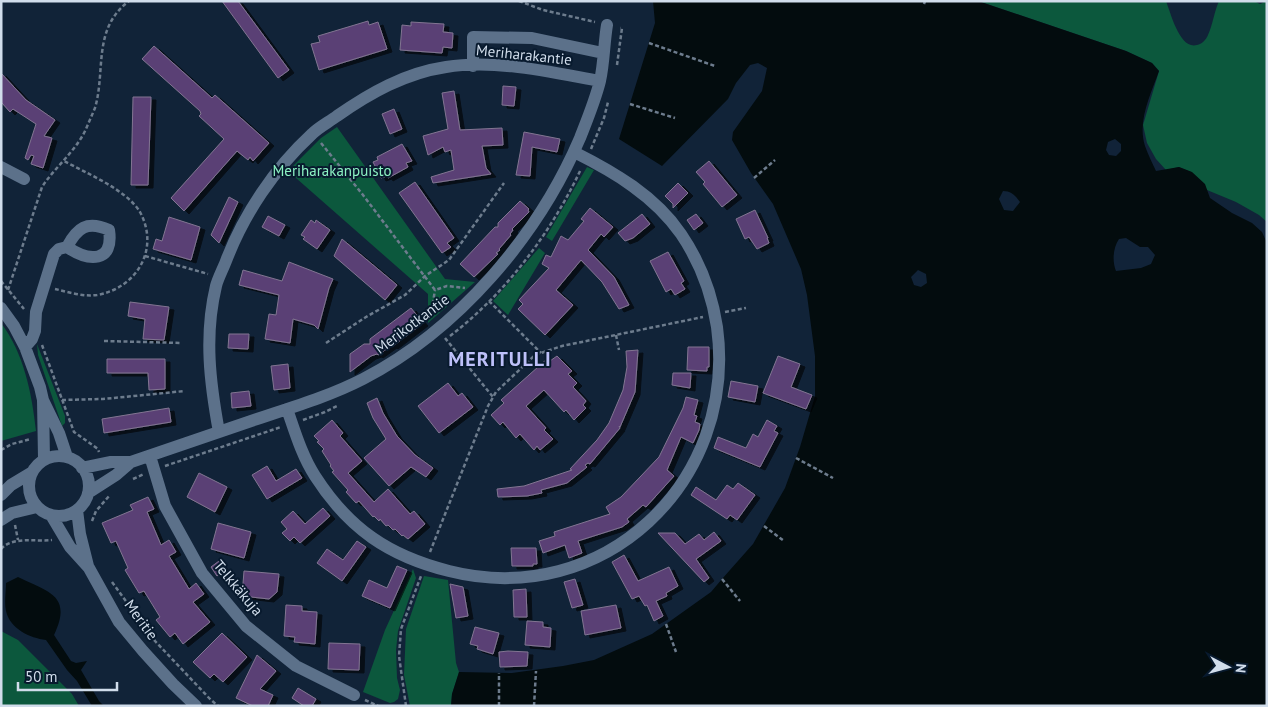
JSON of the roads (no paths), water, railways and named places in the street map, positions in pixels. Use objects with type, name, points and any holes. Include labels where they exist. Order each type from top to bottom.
[{"type":"street","name":"Merikotkantie","points":[[82,468],[111,462],[131,462],[287,409],[363,378],[417,344],[436,328],[478,292],[512,253],[548,202],[574,152],[589,116],[600,81],[607,25]]},
{"type":"street","points":[[473,66],[472,37],[532,38],[603,53]]},
{"type":"street","name":"Meriharakantie","points":[[219,432],[208,352],[216,285],[241,226],[254,204],[285,163],[313,133],[355,103],[396,80],[446,67],[518,68],[600,81]]},
{"type":"street","points":[[287,409],[303,452],[315,476],[350,520],[371,538],[394,552],[425,566],[463,575],[522,577],[554,573],[582,564],[622,544],[649,522],[682,483],[694,462],[709,427],[716,403],[720,374],[715,315],[706,282],[695,257],[680,233],[644,194],[605,167],[574,152]]},
{"type":"street","points":[[1,167],[24,178]]},
{"type":"street","points":[[25,347],[32,339],[36,312],[54,254],[59,249],[67,247]]},
{"type":"street","points":[[1,308],[14,326],[25,347],[42,400],[59,433],[67,457]]},
{"type":"street","points":[[42,400],[44,459]]},
{"type":"street","points":[[1,495],[11,485],[31,473],[44,459],[59,456],[74,460],[88,478],[88,493],[83,504],[77,510],[60,516],[51,515],[37,507],[29,492],[28,483],[31,473]]},
{"type":"street","name":"Telkkäkuja","points":[[150,456],[165,506],[202,573],[246,626],[296,666],[354,695]]},
{"type":"street","name":"Merikotkantie","points":[[88,493],[116,475],[131,462]]},
{"type":"street","points":[[1,520],[21,510],[37,507]]},
{"type":"street","name":"Meritie","points":[[77,510],[80,534],[88,568]]},
{"type":"street","name":"Meritie","points":[[51,515],[70,547],[88,568],[120,622],[143,652],[196,706]]},
{"type":"district","name":"MERITULLI","points":[[500,359]]},
{"type":"park label","name":"Meriharakanpuisto","points":[[332,171]]}]
